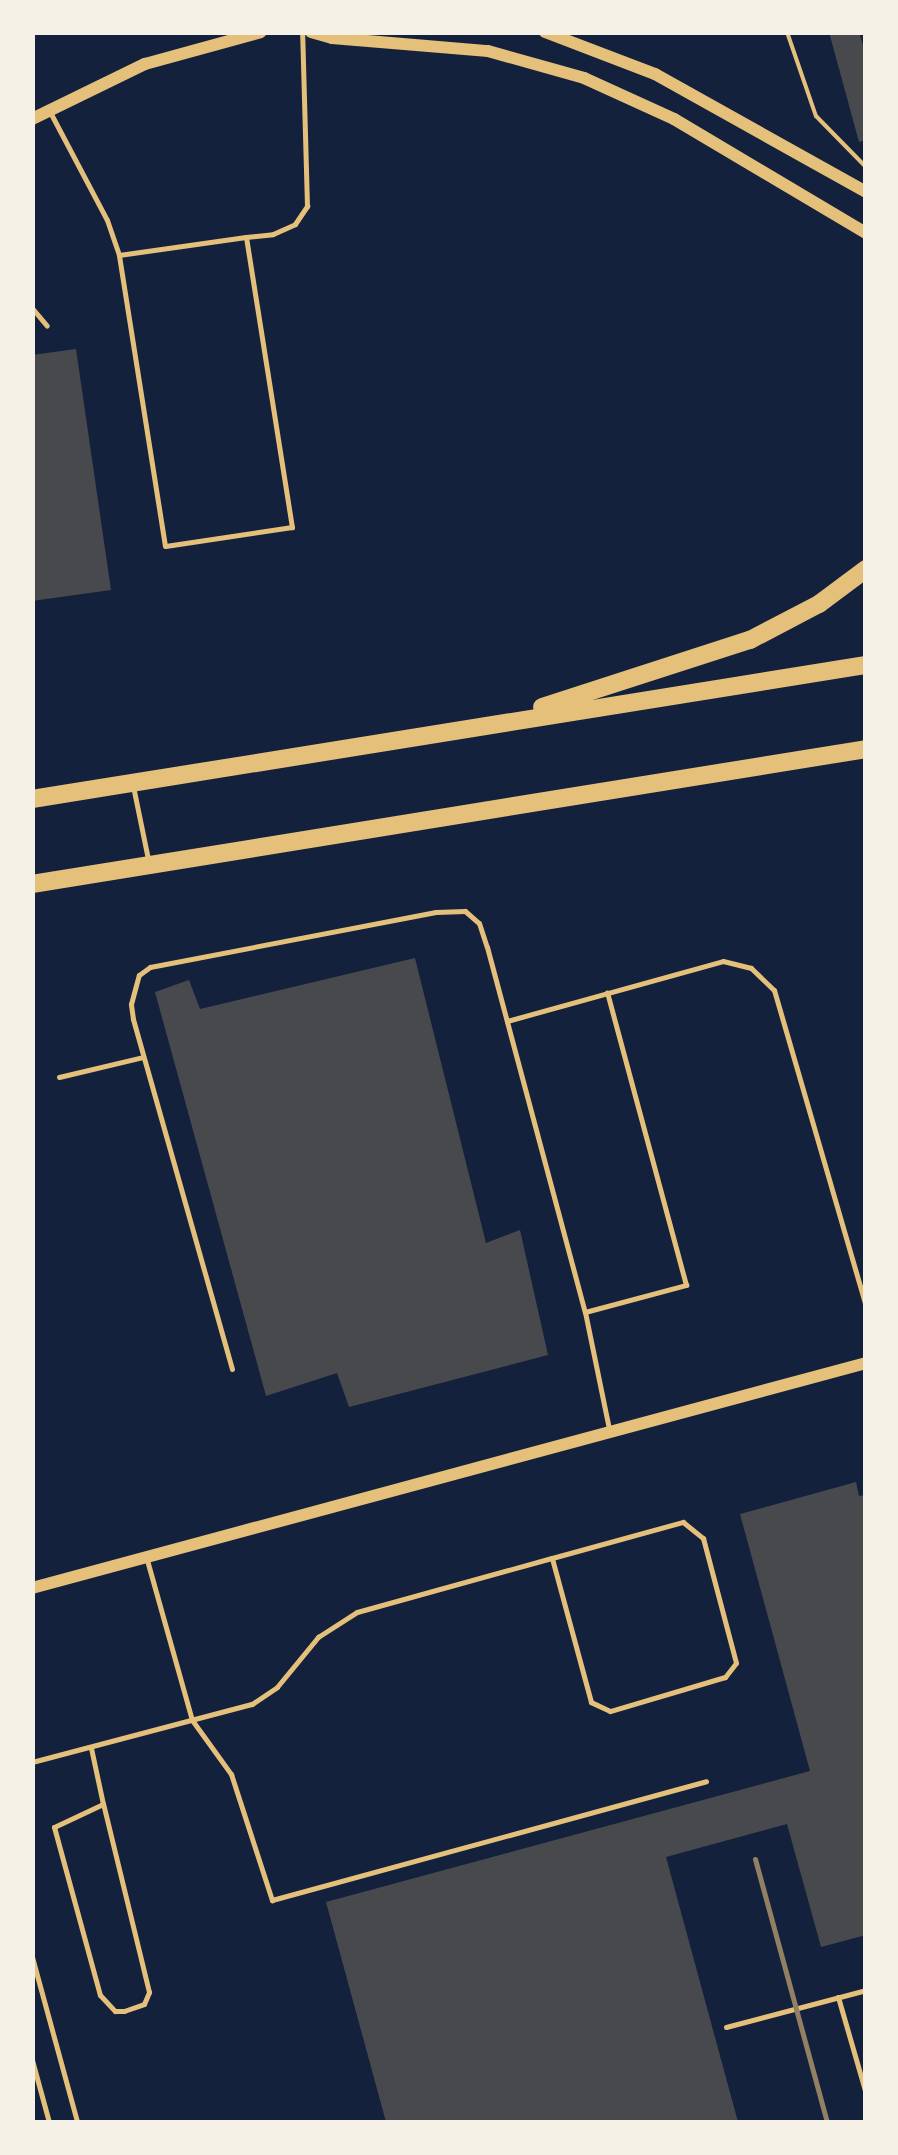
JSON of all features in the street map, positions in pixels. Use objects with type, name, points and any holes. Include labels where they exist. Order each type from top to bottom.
[{"type":"highway","points":[[442,733],[538,708],[734,646],[806,612],[866,569]]},
{"type":"highway","points":[[32,800],[866,665]]},
{"type":"highway","points":[[32,884],[866,750]]},
{"type":"street","points":[[32,119],[145,64],[261,32]]},
{"type":"street","points":[[311,32],[332,38],[456,46],[569,72],[674,119],[866,233]]},
{"type":"street","points":[[545,32],[655,74],[866,192]]},
{"type":"street","points":[[32,1588],[866,1363]]},
{"type":"lane","points":[[119,255],[273,234],[295,224],[307,206],[302,32]]},
{"type":"lane","points":[[48,109],[108,220],[119,255],[165,546],[292,527],[246,237]]},
{"type":"lane","points":[[32,308],[47,326]]},
{"type":"lane","points":[[132,783],[149,865]]},
{"type":"lane","points":[[232,1369],[130,1004],[139,975],[150,967],[436,912],[465,911],[479,923],[507,1021],[584,1312],[610,1432]]},
{"type":"lane","points":[[507,1021],[723,961],[751,968],[774,990],[866,1307]]},
{"type":"lane","points":[[584,1312],[686,1285],[607,992]]},
{"type":"lane","points":[[60,1077],[143,1057]]},
{"type":"lane","points":[[32,1762],[263,1698],[318,1638],[357,1612],[552,1558],[683,1522],[702,1538],[736,1663],[726,1677],[610,1710],[591,1702],[552,1558]]},
{"type":"lane","points":[[146,1558],[192,1720],[231,1774],[272,1900],[706,1781]]},
{"type":"lane","points":[[91,1747],[150,1992],[144,2004],[124,2011],[116,2011],[100,1995],[54,1827],[103,1804]]},
{"type":"lane","points":[[32,1957],[77,2122]]},
{"type":"lane","points":[[726,2027],[866,1990]]},
{"type":"lane","points":[[838,1997],[866,2094]]},
{"type":"lane","points":[[32,2060],[49,2122]]},
{"type":"path","points":[[787,32],[816,116],[866,167]]},
{"type":"building","points":[[829,32],[859,32],[866,55],[866,140],[859,142]]},
{"type":"building","points":[[76,349],[111,590],[32,601],[32,355]]},
{"type":"building","points":[[415,958],[486,1243],[520,1230],[548,1355],[349,1407],[337,1373],[266,1396],[155,992],[189,980],[200,1009]]},
{"type":"building","points":[[856,1482],[859,1496],[866,1495],[866,1935],[821,1947],[787,1824],[666,1857],[738,2122],[386,2122],[326,1902],[810,1771],[740,1514]]},
{"type":"railway","points":[[755,1859],[827,2122]]}]
